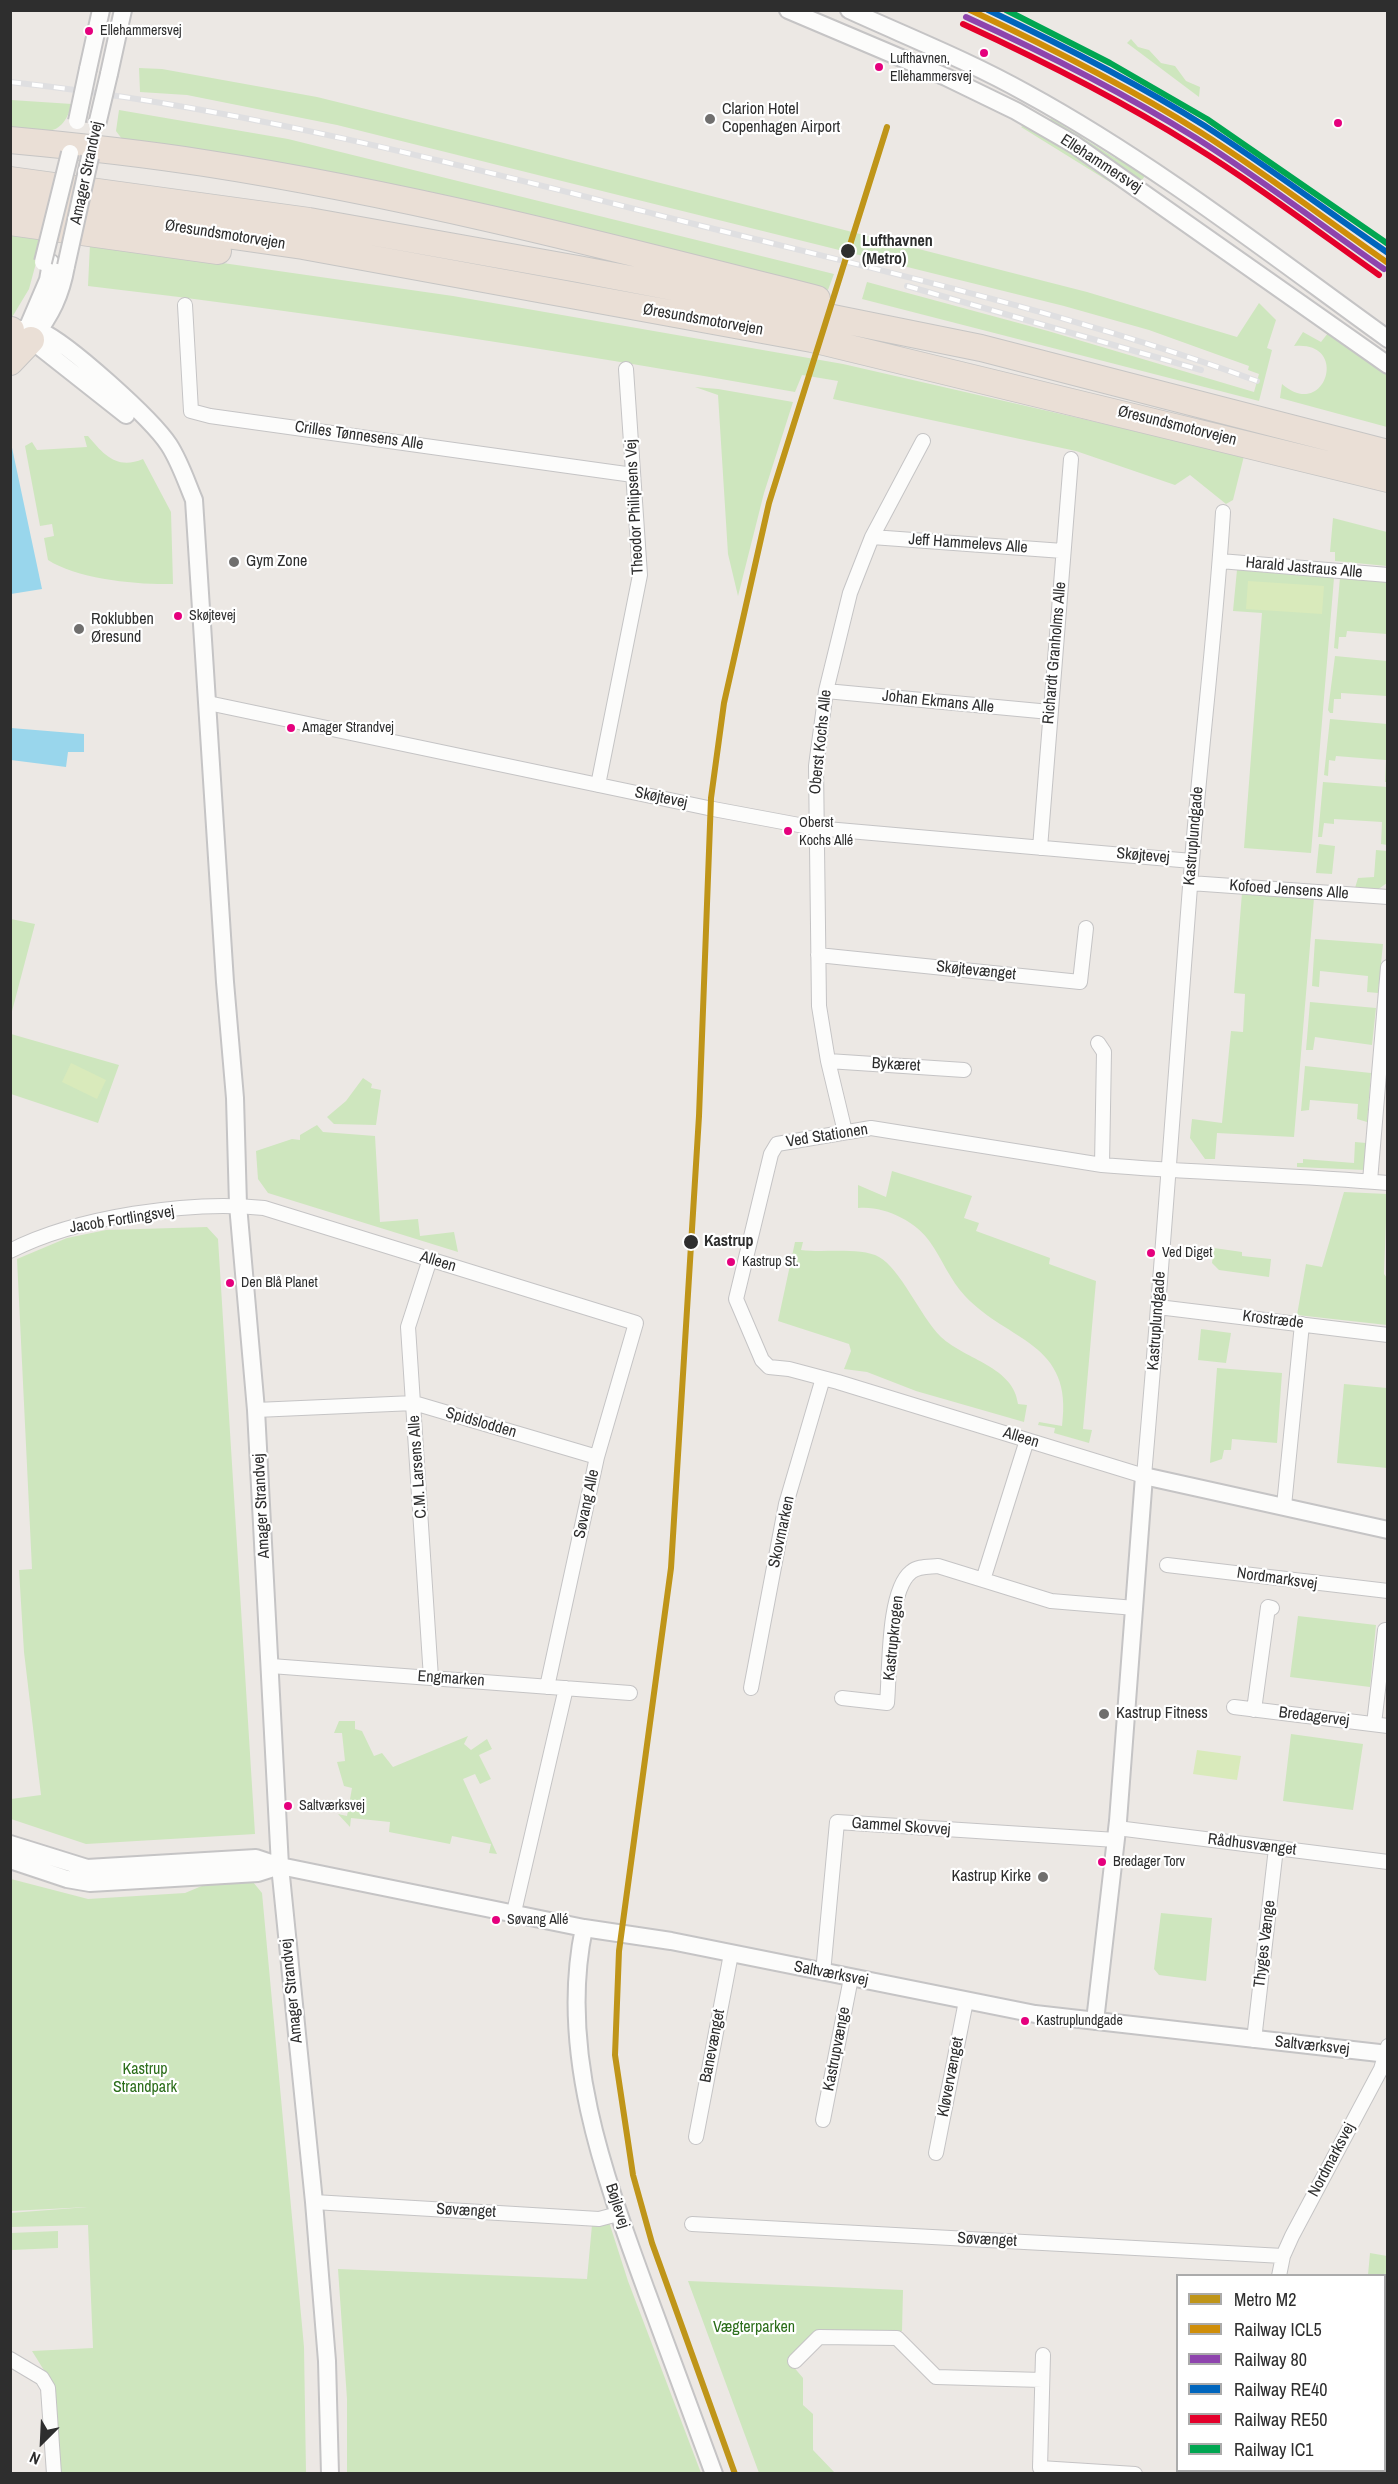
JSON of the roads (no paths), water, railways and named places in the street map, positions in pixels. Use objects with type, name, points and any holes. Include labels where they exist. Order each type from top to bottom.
[{"type":"highway","points":[[10,140],[83,142],[395,199],[793,293],[981,348]]},
{"type":"highway","name":"Øresundsmotorvejen","points":[[10,180],[380,234],[589,271],[981,348],[1388,453]]},
{"type":"highway","name":"Øresundsmotorvejen","points":[[10,204],[303,246],[844,346],[1388,480]]},
{"type":"highway","points":[[10,222],[503,292],[587,299]]},
{"type":"highway","points":[[10,362],[27,332]]},
{"type":"street","name":"Amager Strandvej","points":[[101,10],[88,69],[83,142],[54,264],[30,300],[27,332],[38,348],[122,410],[156,446],[180,492],[197,539],[225,982],[235,1098],[238,1205],[256,1410],[280,1866],[314,2202],[327,2361],[330,2474]]},
{"type":"street","name":"Amager Strandvej","points":[[27,332],[54,307],[62,290],[54,264],[59,202],[109,74],[123,10]]},
{"type":"street","name":"Ellehammersvej","points":[[788,10],[946,77],[1016,111],[1075,145],[1388,365]]},
{"type":"street","name":"Ellehammersvej","points":[[849,10],[975,66],[1086,127],[1171,183],[1388,339]]},
{"type":"street","points":[[1016,111],[1026,92]]},
{"type":"street","points":[[1159,202],[1171,183]]},
{"type":"street","name":"Crilles Tønnesens Alle","points":[[185,305],[191,411],[633,475]]},
{"type":"street","name":"Theodor Philipsens Vej","points":[[598,785],[640,575],[626,369]]},
{"type":"street","name":"Oberst Kochs Alle","points":[[844,1132],[828,1061],[819,1006],[816,766],[825,691],[850,593],[872,537],[923,441]]},
{"type":"street","name":"Richardt Granholms Alle","points":[[1040,848],[1071,459]]},
{"type":"street","name":"Kastruplundgade","points":[[1095,2021],[1117,1834],[1136,1608],[1167,1169],[1223,512]]},
{"type":"street","name":"Jeff Hammelevs Alle","points":[[872,537],[1063,551]]},
{"type":"street","name":"Harald Jastraus Alle","points":[[1220,561],[1388,575]]},
{"type":"street","name":"Johan Ekmans Alle","points":[[825,691],[1050,712]]},
{"type":"street","name":"Skøjtevej","points":[[208,703],[815,828],[1192,861]]},
{"type":"street","name":"Kofoed Jensens Alle","points":[[1190,883],[1388,897]]},
{"type":"street","name":"Skøjtevænget","points":[[818,955],[1080,982],[1086,928]]},
{"type":"street","points":[[1370,1181],[1388,967]]},
{"type":"street","points":[[1098,1043],[1104,1052],[1102,1165]]},
{"type":"street","name":"Bykæret","points":[[828,1061],[964,1070]]},
{"type":"street","name":"Ved Stationen","points":[[762,1360],[736,1299],[771,1154],[777,1144],[871,1128],[1102,1165],[1167,1169]]},
{"type":"street","points":[[1167,1169],[1388,1183]]},
{"type":"street","name":"Jacob Fortlingsvej","points":[[10,1251],[36,1238],[63,1229],[113,1218],[238,1205]]},
{"type":"street","name":"Alleen","points":[[238,1205],[264,1208],[636,1323]]},
{"type":"street","name":"C.M. Larsens Alle","points":[[430,1259],[408,1327],[431,1678]]},
{"type":"street","name":"Krostræde","points":[[1158,1307],[1388,1335]]},
{"type":"street","name":"Søvang Alle","points":[[547,1687],[597,1457],[636,1323]]},
{"type":"street","points":[[1284,1506],[1302,1324]]},
{"type":"street","name":"Alleen","points":[[762,1360],[769,1367],[789,1369],[823,1378],[1144,1476],[1388,1530]]},
{"type":"street","name":"Skovmarken","points":[[751,1688],[786,1504],[823,1378]]},
{"type":"street","name":"Spidslodden","points":[[256,1410],[414,1403],[597,1457]]},
{"type":"street","points":[[983,1580],[1027,1440]]},
{"type":"street","name":"Nordmarksvej","points":[[1167,1565],[1388,1592]]},
{"type":"street","name":"Kastrupkrogen","points":[[842,1698],[887,1703],[896,1600],[900,1587],[913,1570],[938,1566],[1051,1601],[1136,1608]]},
{"type":"street","points":[[1254,1710],[1268,1607],[1272,1608]]},
{"type":"street","name":"Bredagervej","points":[[1234,1707],[1381,1725],[1385,1630]]},
{"type":"street","name":"Engmarken","points":[[271,1666],[630,1693]]},
{"type":"street","points":[[514,1912],[566,1688]]},
{"type":"street","name":"Gammel Skovvej","points":[[823,1973],[837,1822],[1018,1834],[1032,1832],[1117,1834]]},
{"type":"street","name":"Rådhusvænget","points":[[1117,1834],[1276,1848],[1388,1862]]},
{"type":"street","points":[[10,1844],[87,1868],[256,1858],[280,1866]]},
{"type":"street","name":"Thyges Vænge","points":[[1254,2040],[1276,1848]]},
{"type":"street","points":[[10,1860],[67,1879],[90,1883],[258,1873],[280,1866]]},
{"type":"street","name":"Saltværksvej","points":[[280,1866],[584,1928],[671,1941],[1035,2014],[1254,2040],[1387,2051]]},
{"type":"street","name":"Bøjlevej","points":[[584,1928],[577,1962],[578,2047],[590,2114],[618,2214],[714,2474]]},
{"type":"street","name":"Banevænget","points":[[696,2137],[731,1954]]},
{"type":"street","name":"Kastrupvænge","points":[[823,2121],[851,1978]]},
{"type":"street","name":"Kløvervænget","points":[[936,2153],[966,2001]]},
{"type":"street","name":"Nordmarksvej","points":[[1279,2274],[1283,2256],[1381,2069],[1387,2051]]},
{"type":"street","name":"Søvænget","points":[[314,2202],[600,2219],[618,2214]]},
{"type":"street","name":"Søvænget","points":[[692,2224],[1283,2256]]},
{"type":"street","points":[[795,2361],[819,2337],[897,2338],[936,2377],[1042,2380]]},
{"type":"street","points":[[1043,2355],[1037,2471],[1135,2474]]},
{"type":"street","points":[[10,2359],[42,2378],[48,2388],[54,2474]]},
{"type":"water","points":[[10,443],[42,589],[11,594]]},
{"type":"water","points":[[11,728],[84,734],[84,752],[68,752],[66,767],[11,760]]},
{"type":"railway","points":[[10,82],[182,106],[434,159],[902,275],[1045,313],[1257,381]]},
{"type":"railway","points":[[907,286],[1201,370]]},
{"type":"metro line","name":"M2","points":[[735,2474],[652,2243],[633,2175],[615,2055],[619,1951],[671,1568],[699,1116],[711,798],[724,703],[769,503],[887,127]]},
{"type":"rail line","name":"ICL5","points":[[970,10],[1087,68],[1172,115],[1248,164],[1388,263]]},
{"type":"rail line","name":"RE40","points":[[988,10],[1098,65],[1179,110],[1251,157],[1388,253]]},
{"type":"rail line","name":"IC1","points":[[1006,10],[1110,63],[1207,119],[1388,244]]},
{"type":"rail line","name":"80","points":[[966,17],[1083,74],[1168,121],[1244,170],[1384,269]]},
{"type":"rail line","name":"RE50","points":[[963,24],[1079,81],[1164,128],[1287,208],[1379,275]]},
{"type":"place","name":"Ellehammersvej","points":[[89,31]]},
{"type":"place","name":"Lufthavnen, Ellehammersvej","points":[[879,67]]},
{"type":"place","name":"Clarion Hotel Copenhagen Airport","points":[[710,119]]},
{"type":"place","name":"Lufthavnen (Metro)","points":[[848,251]]},
{"type":"place","name":"Gym Zone","points":[[234,562]]},
{"type":"place","name":"Skøjtevej","points":[[178,616]]},
{"type":"place","name":"Roklubben Øresund","points":[[79,629]]},
{"type":"place","name":"Amager Strandvej","points":[[291,728]]},
{"type":"place","name":"Oberst Kochs Allé","points":[[788,831]]},
{"type":"place","name":"Kastrup","points":[[691,1242]]},
{"type":"place","name":"Ved Diget","points":[[1151,1253]]},
{"type":"place","name":"Kastrup St.","points":[[731,1262]]},
{"type":"place","name":"Den Blå Planet","points":[[230,1283]]},
{"type":"place","name":"Kastrup Fitness","points":[[1104,1714]]},
{"type":"place","name":"Saltværksvej","points":[[288,1806]]},
{"type":"place","name":"Bredager Torv","points":[[1102,1862]]},
{"type":"place","name":"Kastrup Kirke","points":[[1043,1877]]},
{"type":"place","name":"Søvang Allé","points":[[496,1920]]},
{"type":"place","name":"Kastruplundgade","points":[[1025,2021]]},
{"type":"park label","name":"Kastrup Strandpark","points":[[145,2079]]},
{"type":"park label","name":"Vægterparken","points":[[754,2328]]}]
